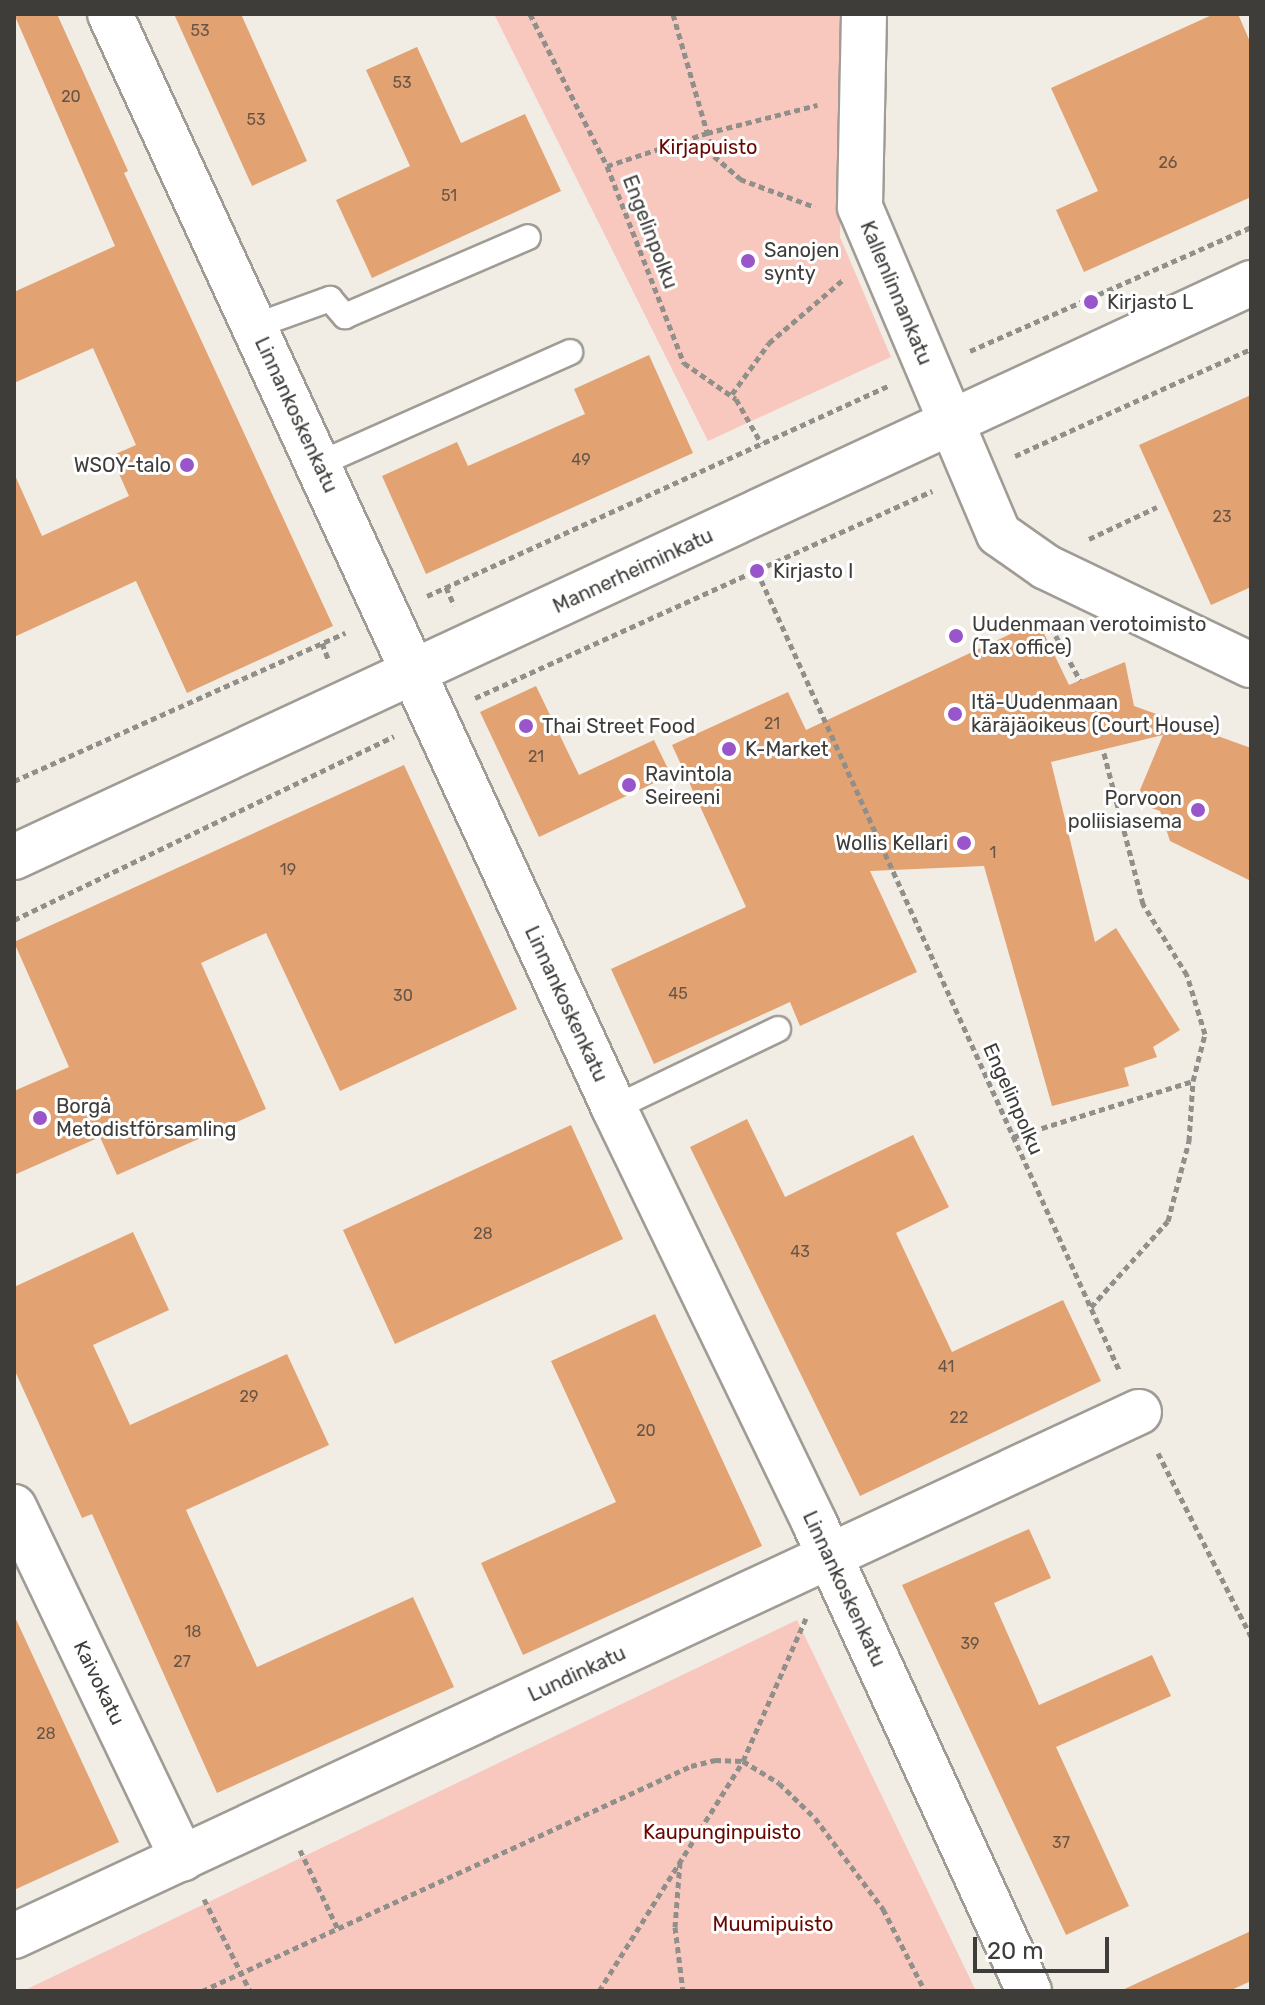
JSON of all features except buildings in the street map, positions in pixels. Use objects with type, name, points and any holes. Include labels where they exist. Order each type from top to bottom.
[{"type":"street","name":"Linnankoskenkatu","points":[[110,14],[389,613],[614,1108],[829,1557],[1029,1991]]},
{"type":"street","name":"Kallenlinnankatu","points":[[864,14],[860,207],[877,255],[999,534],[1046,567],[1237,658]]},
{"type":"street","name":"Mannerheiminkatu","points":[[14,857],[1251,283]]},
{"type":"street","name":"Lundinkatu","points":[[14,1936],[1139,1412]]},
{"type":"street","name":"Kaivokatu","points":[[14,1507],[183,1859]]},
{"type":"lane","points":[[255,326],[330,299],[345,316],[528,237]]},
{"type":"lane","points":[[319,464],[570,352]]},
{"type":"lane","points":[[614,1108],[778,1029]]},
{"type":"path","name":"Engelinpolku","points":[[530,14],[607,166],[684,363],[732,395],[761,443]]},
{"type":"path","points":[[673,14],[714,156],[740,179],[813,207],[860,207]]},
{"type":"path","points":[[607,166],[707,133],[861,94]]},
{"type":"path","points":[[14,781],[761,443],[927,369],[1091,302],[1251,227]]},
{"type":"path","points":[[732,395],[769,343],[877,255]]},
{"type":"path","points":[[14,920],[435,717],[1251,349]]},
{"type":"path","points":[[1076,545],[1157,507]]},
{"type":"path","name":"Engelinpolku","points":[[757,571],[1139,1412],[1251,1636]]},
{"type":"path","points":[[1091,1307],[1168,1221],[1189,1141],[1193,1081],[1205,1034],[1187,975],[1143,904],[1103,749]]},
{"type":"path","points":[[1013,1137],[1193,1081]]},
{"type":"path","points":[[599,1991],[743,1761],[829,1557]]},
{"type":"path","points":[[202,1991],[691,1766],[743,1761],[779,1783],[851,1863],[883,1909],[925,1991]]},
{"type":"path","points":[[296,1842],[338,1929]]},
{"type":"path","points":[[183,1859],[250,1991]]},
{"type":"path","points":[[680,1861],[675,1927],[683,1991]]},
{"type":"green space","name":"Kirjapuisto","points":[[494,14],[846,14],[840,237],[891,357],[708,441]]},
{"type":"green space","name":"Kaupunginpuisto","points":[[797,1620],[976,1991],[23,1991]]},
{"type":"place","name":"Sanojen synty","points":[[748,261]]},
{"type":"place","name":"Kirjasto L","points":[[1091,302]]},
{"type":"place","name":"WSOY-talo","points":[[187,465]]},
{"type":"place","name":"Kirjasto I","points":[[757,571]]},
{"type":"place","name":"Uudenmaan verotoimisto (Tax office)","points":[[956,636]]},
{"type":"place","name":"Itä-Uudenmaan käräjäoikeus (Court House)","points":[[955,714]]},
{"type":"place","name":"Thai Street Food","points":[[526,726]]},
{"type":"place","name":"K-Market","points":[[729,749]]},
{"type":"place","name":"Ravintola Seireeni","points":[[629,785]]},
{"type":"place","name":"Porvoon poliisiasema","points":[[1198,810]]},
{"type":"place","name":"Wollis Kellari","points":[[964,843]]},
{"type":"place","name":"Borgå Metodistförsamling","points":[[40,1118]]},
{"type":"park label","name":"Muumipuisto","points":[[773,1924]]}]
